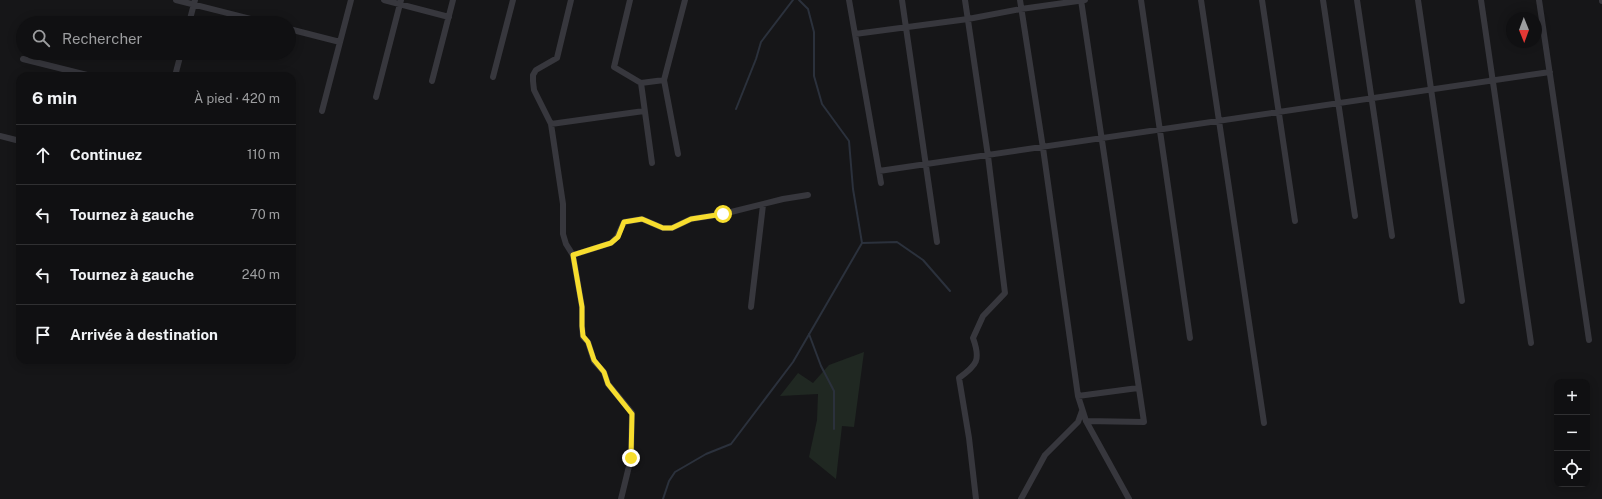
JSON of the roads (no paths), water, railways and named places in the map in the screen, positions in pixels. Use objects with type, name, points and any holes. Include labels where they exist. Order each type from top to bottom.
[{"type":"street","points":[[176,0],[194,2],[243,16]]},
{"type":"street","points":[[322,111],[351,0]]},
{"type":"street","points":[[384,0],[400,2],[449,16]]},
{"type":"street","points":[[432,81],[453,0]]},
{"type":"street","points":[[493,77],[513,0]]},
{"type":"street","points":[[571,0],[557,58],[536,70],[533,74],[534,90],[551,124],[563,204],[563,234],[566,244],[573,255],[582,307],[583,336],[588,342],[594,360],[604,372],[608,384],[632,414],[631,458],[621,499]]},
{"type":"street","points":[[630,0],[614,67],[641,83],[664,80]]},
{"type":"street","points":[[678,154],[664,80],[684,0]]},
{"type":"street","points":[[850,0],[881,183]]},
{"type":"street","points":[[902,0],[937,242]]},
{"type":"street","points":[[965,0],[988,156],[1005,293],[983,316],[973,338],[978,352],[974,367],[959,378],[969,438],[976,499]]},
{"type":"street","points":[[1020,0],[1043,148],[1078,396],[1086,421],[1129,499]]},
{"type":"street","points":[[855,34],[905,26],[968,19],[1082,0],[1144,422],[1086,421]]},
{"type":"street","points":[[1141,0],[1190,338]]},
{"type":"street","points":[[1201,0],[1264,423]]},
{"type":"street","points":[[1262,0],[1295,221]]},
{"type":"street","points":[[1324,0],[1355,216]]},
{"type":"street","points":[[1357,0],[1392,236]]},
{"type":"street","points":[[1418,0],[1462,301]]},
{"type":"street","points":[[1481,0],[1531,343]]},
{"type":"street","points":[[1540,0],[1590,340]]},
{"type":"street","points":[[191,16],[194,2]]},
{"type":"street","points":[[376,98],[400,2]]},
{"type":"street","points":[[296,31],[340,42]]},
{"type":"street","points":[[31,60],[76,72]]},
{"type":"street","points":[[176,72],[179,60]]},
{"type":"street","points":[[879,171],[1550,72]]},
{"type":"street","points":[[641,83],[652,163]]},
{"type":"street","points":[[551,124],[644,111]]},
{"type":"street","points":[[0,136],[16,140]]},
{"type":"street","points":[[573,255],[611,243],[618,237],[624,222],[642,219],[663,228],[672,228],[691,219],[723,214],[783,199],[808,195]]},
{"type":"street","points":[[751,307],[763,205]]},
{"type":"street","points":[[1078,396],[1138,388]]},
{"type":"street","points":[[1021,499],[1045,456],[1078,422],[1082,411]]},
{"type":"waterway","points":[[736,109],[756,59],[761,42],[793,0]]},
{"type":"waterway","points":[[663,499],[669,481],[675,472],[706,454],[731,444],[793,362],[862,243],[853,189],[849,141],[822,104],[814,76],[814,32],[808,9],[799,0]]},
{"type":"waterway","points":[[862,243],[897,242],[923,260],[950,291]]},
{"type":"waterway","points":[[809,334],[821,366],[834,391],[834,429]]}]
